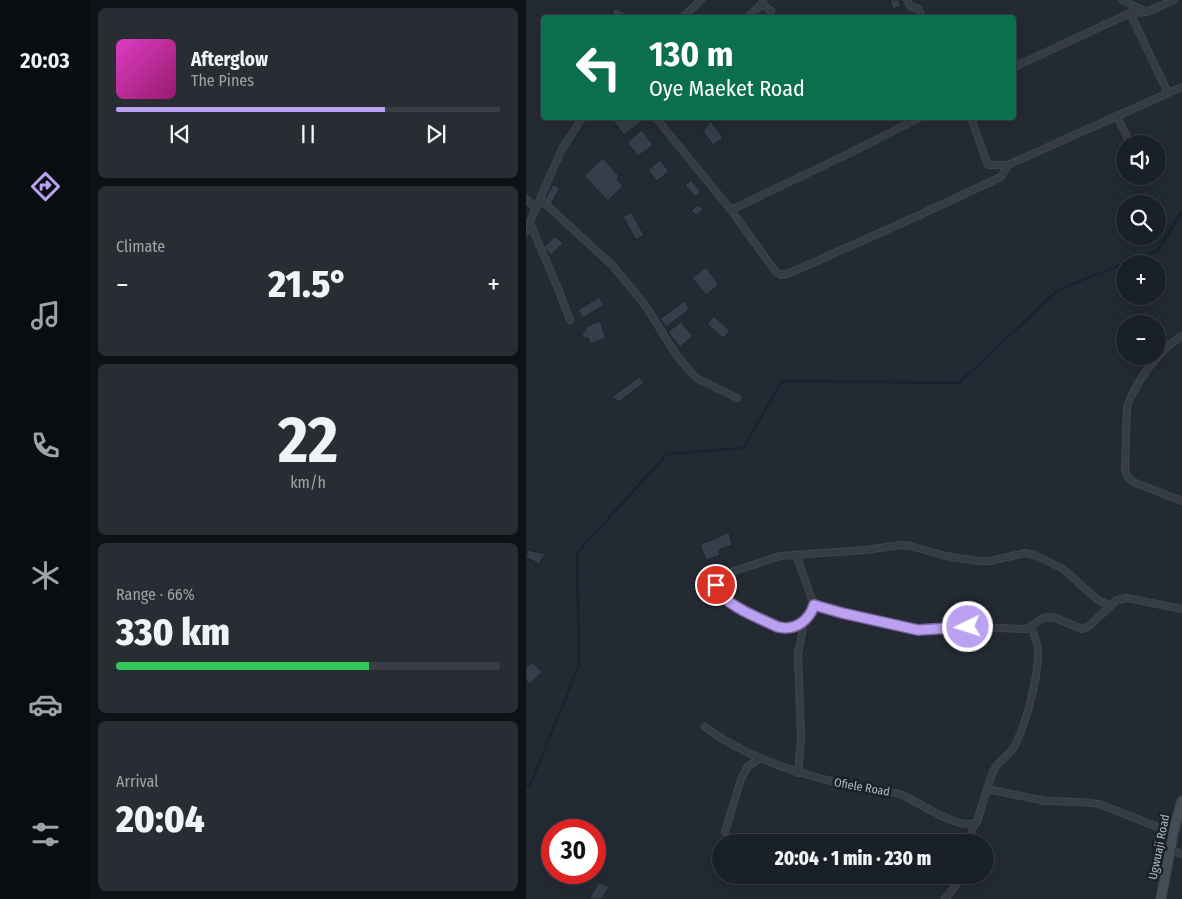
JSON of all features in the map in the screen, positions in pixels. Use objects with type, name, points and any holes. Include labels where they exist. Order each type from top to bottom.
[{"type":"main road","name":"Ugwuaji Road","points":[[1162,899],[1173,833],[1182,801]]},
{"type":"street","points":[[685,15],[701,0]]},
{"type":"street","points":[[907,0],[911,7],[918,8],[922,15]]},
{"type":"street","points":[[1122,0],[1147,12]]},
{"type":"street","points":[[1016,66],[1130,12],[1147,12],[1174,0]]},
{"type":"street","points":[[751,15],[762,2],[771,11]]},
{"type":"street","points":[[1130,12],[1168,93]]},
{"type":"street","points":[[972,120],[988,164],[1008,165],[1182,87]]},
{"type":"street","points":[[1117,117],[1126,135]]},
{"type":"street","points":[[526,231],[562,150],[581,120]]},
{"type":"street","points":[[658,120],[731,210],[776,272],[781,275],[790,273],[843,250],[1001,177],[1008,165]]},
{"type":"street","points":[[731,210],[915,120]]},
{"type":"street","points":[[526,199],[536,208]]},
{"type":"street","points":[[540,199],[612,265],[645,305],[677,356],[696,378],[737,398]]},
{"type":"street","points":[[530,223],[570,320]]},
{"type":"street","points":[[1182,336],[1176,339],[1151,364],[1130,398],[1127,406],[1125,468],[1127,476],[1133,482],[1182,501]]},
{"type":"street","points":[[804,622],[792,629],[778,627],[733,605],[715,587],[718,582],[734,571],[769,559],[902,545],[946,556],[979,561],[990,561],[1029,554],[1062,569],[1098,600],[1110,605]]},
{"type":"street","points":[[796,555],[814,605],[804,622],[798,654],[801,739],[798,773]]},
{"type":"street","points":[[814,605],[918,630],[968,627],[1027,630],[1043,618],[1050,617],[1082,629],[1086,628],[1117,600],[1127,598],[1182,609]]},
{"type":"street","points":[[971,834],[974,824],[979,818],[987,789],[997,764],[1012,750],[1026,714],[1037,669],[1038,651],[1031,627]]},
{"type":"street","name":"Ofiele Road","points":[[705,726],[720,738],[742,750],[798,773],[822,780],[902,795],[938,814],[974,824]]},
{"type":"street","points":[[725,832],[741,779],[748,766],[761,758]]},
{"type":"street","points":[[987,789],[1045,801],[1099,804],[1173,833]]},
{"type":"street","points":[[1170,850],[1182,854]]},
{"type":"street","points":[[945,899],[956,884]]},
{"type":"building","points":[[890,0],[899,0],[901,6],[893,9]]},
{"type":"building","points":[[615,8],[627,14],[626,15],[612,15]]},
{"type":"building","points":[[613,120],[640,120],[641,122],[624,135]]},
{"type":"building","points":[[711,121],[723,138],[713,145],[703,131]]},
{"type":"building","points":[[642,130],[653,145],[638,156],[627,142]]},
{"type":"building","points":[[603,158],[619,176],[617,180],[623,186],[608,201],[584,176]]},
{"type":"building","points":[[660,160],[669,171],[657,181],[648,170]]},
{"type":"building","points":[[691,180],[701,192],[695,197],[685,185]]},
{"type":"building","points":[[553,184],[560,188],[551,204],[545,200]]},
{"type":"building","points":[[699,205],[704,210],[696,215],[691,210]]},
{"type":"building","points":[[631,212],[644,235],[636,240],[623,217]]},
{"type":"building","points":[[555,236],[563,243],[551,255],[544,247]]},
{"type":"building","points":[[706,267],[719,285],[706,295],[692,278]]},
{"type":"building","points":[[599,297],[604,305],[583,318],[578,310]]},
{"type":"building","points":[[684,301],[690,309],[666,327],[660,319]]},
{"type":"building","points":[[714,316],[730,331],[723,338],[707,324]]},
{"type":"building","points":[[600,321],[606,338],[591,344],[588,338],[583,338],[582,334],[586,330],[585,327]]},
{"type":"building","points":[[681,322],[693,336],[680,347],[668,332]]},
{"type":"building","points":[[639,377],[644,383],[619,402],[612,397]]},
{"type":"building","points":[[729,532],[732,545],[719,550],[720,555],[706,560],[700,545]]},
{"type":"building","points":[[528,550],[545,554],[539,564],[526,557]]},
{"type":"building","points":[[532,662],[542,672],[530,684],[526,680],[526,668]]},
{"type":"building","points":[[598,884],[609,887],[602,899],[589,899]]},
{"type":"waterway","points":[[526,787],[531,783],[579,665],[577,553],[667,454],[743,448],[782,381],[959,383],[1058,290],[1158,250],[1182,211]]},
{"type":"route","points":[[716,585],[715,589],[733,605],[786,629],[792,629],[804,622],[814,605],[918,630],[968,627]]}]
